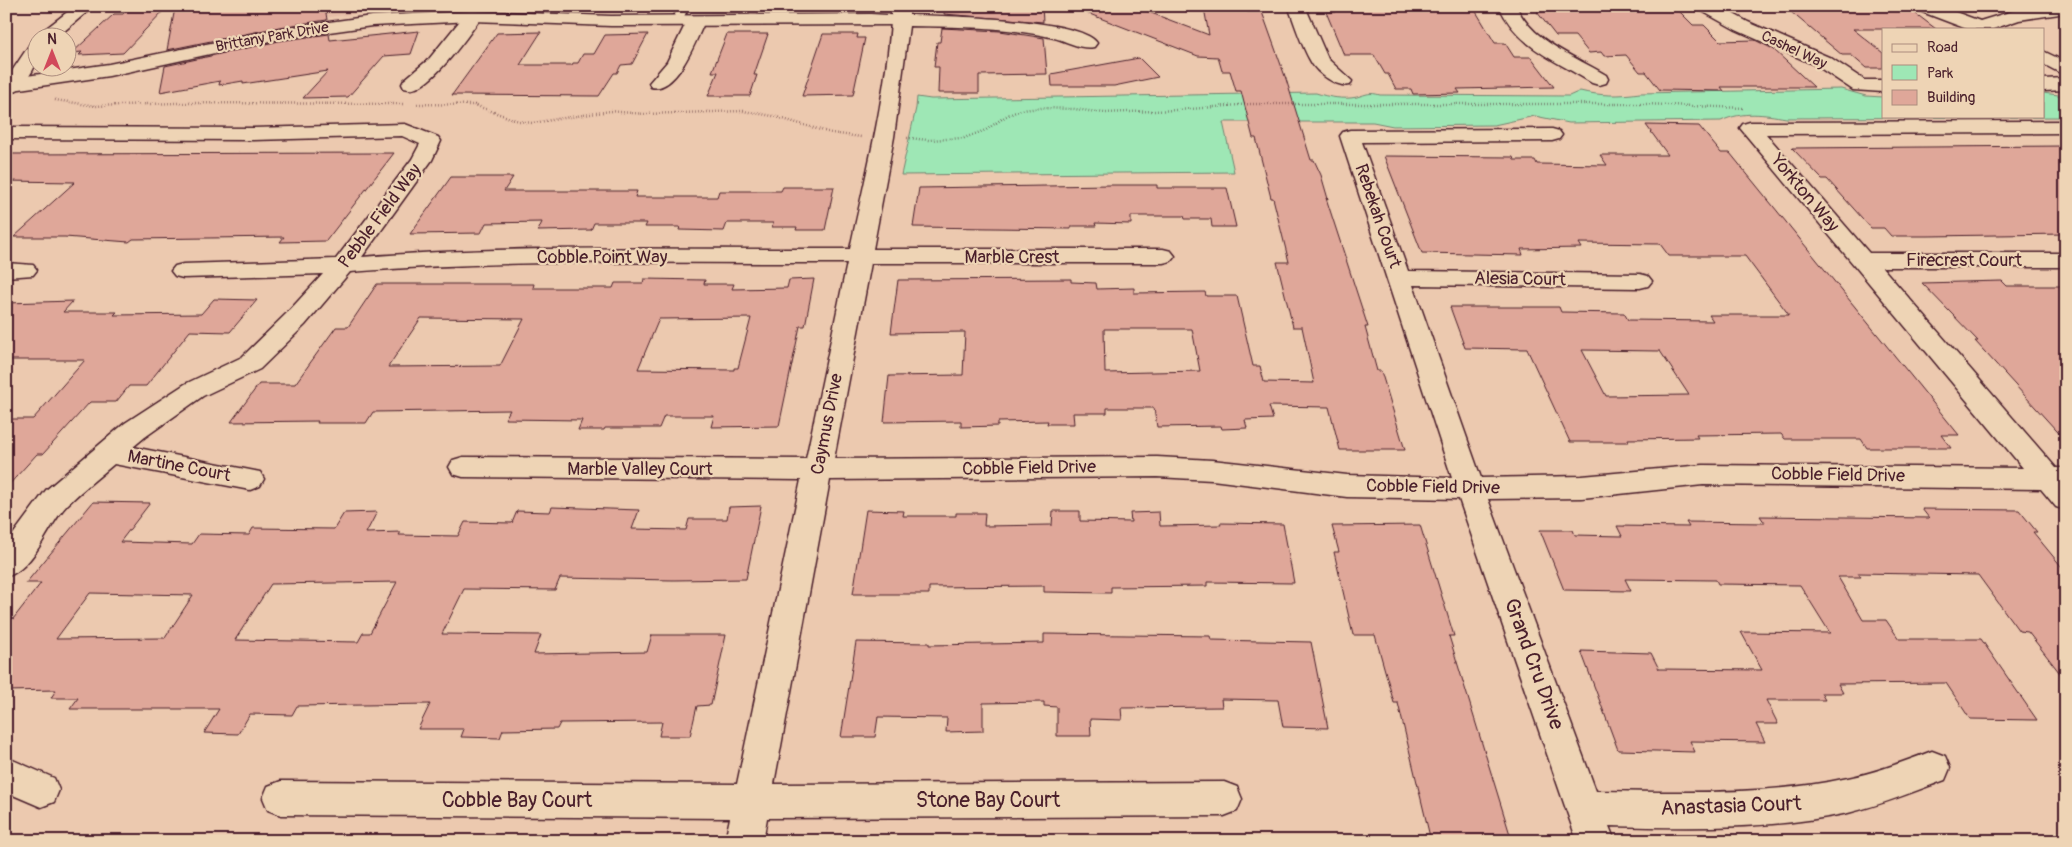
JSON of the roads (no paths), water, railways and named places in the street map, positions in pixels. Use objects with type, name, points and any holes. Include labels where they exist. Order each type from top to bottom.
[{"type":"street","points":[[57,28],[86,6]]},
{"type":"street","points":[[1296,6],[1320,62],[1343,82]]},
{"type":"street","points":[[1507,6],[1516,23],[1526,34],[1599,79]]},
{"type":"street","name":"Cashel Way","points":[[1706,6],[1742,26],[1824,62],[1860,86],[1882,86]]},
{"type":"street","points":[[1923,6],[1982,28],[2016,15],[2066,8]]},
{"type":"street","name":"Brittany Park Drive","points":[[8,87],[109,70],[326,26],[408,18],[473,16],[574,20],[681,13],[696,21],[870,19],[901,13],[1035,28],[1070,36],[1088,43]]},
{"type":"street","name":"Caymus Drive","points":[[744,841],[884,137],[901,13]]},
{"type":"street","points":[[411,84],[436,63],[473,16]]},
{"type":"street","points":[[658,82],[675,64],[696,21]]},
{"type":"street","points":[[2044,57],[2066,70]]},
{"type":"street","points":[[8,87],[28,59]]},
{"type":"street","points":[[2044,84],[2066,84]]},
{"type":"street","name":"Yorkton Way","points":[[2060,486],[1750,128],[2066,127]]},
{"type":"street","name":"Pebble Field Way","points":[[6,133],[254,134],[405,130],[431,141],[422,160],[343,266],[296,319],[251,363],[194,390],[136,430],[56,498],[20,549],[6,565]]},
{"type":"street","name":"Rebekah Court","points":[[1470,488],[1400,278],[1350,136],[1552,136]]},
{"type":"street","name":"Marble Crest","points":[[860,257],[1163,256]]},
{"type":"street","name":"Cobble Point Way","points":[[183,271],[343,266],[424,259],[860,257]]},
{"type":"street","name":"Firecrest Court","points":[[1863,260],[2066,260]]},
{"type":"street","name":"Alesia Court","points":[[1400,278],[1640,281]]},
{"type":"street","name":"Martine Court","points":[[109,453],[250,479]]},
{"type":"street","name":"Cobble Field Drive","points":[[818,470],[1157,467],[1212,470],[1347,486],[1432,489],[1582,487],[1732,474],[2060,486]]},
{"type":"street","name":"Marble Valley Court","points":[[463,468],[818,470]]},
{"type":"street","name":"Grand Cru Drive","points":[[1470,488],[1591,825]]},
{"type":"street","name":"Anastasia Court","points":[[1591,825],[1736,810],[1796,806],[1851,796],[1918,775],[1932,768]]},
{"type":"street","points":[[6,774],[41,790]]},
{"type":"street","name":"Cobble Bay Court","points":[[281,798],[752,801]]},
{"type":"street","name":"Stone Bay Court","points":[[752,801],[1224,799]]}]
